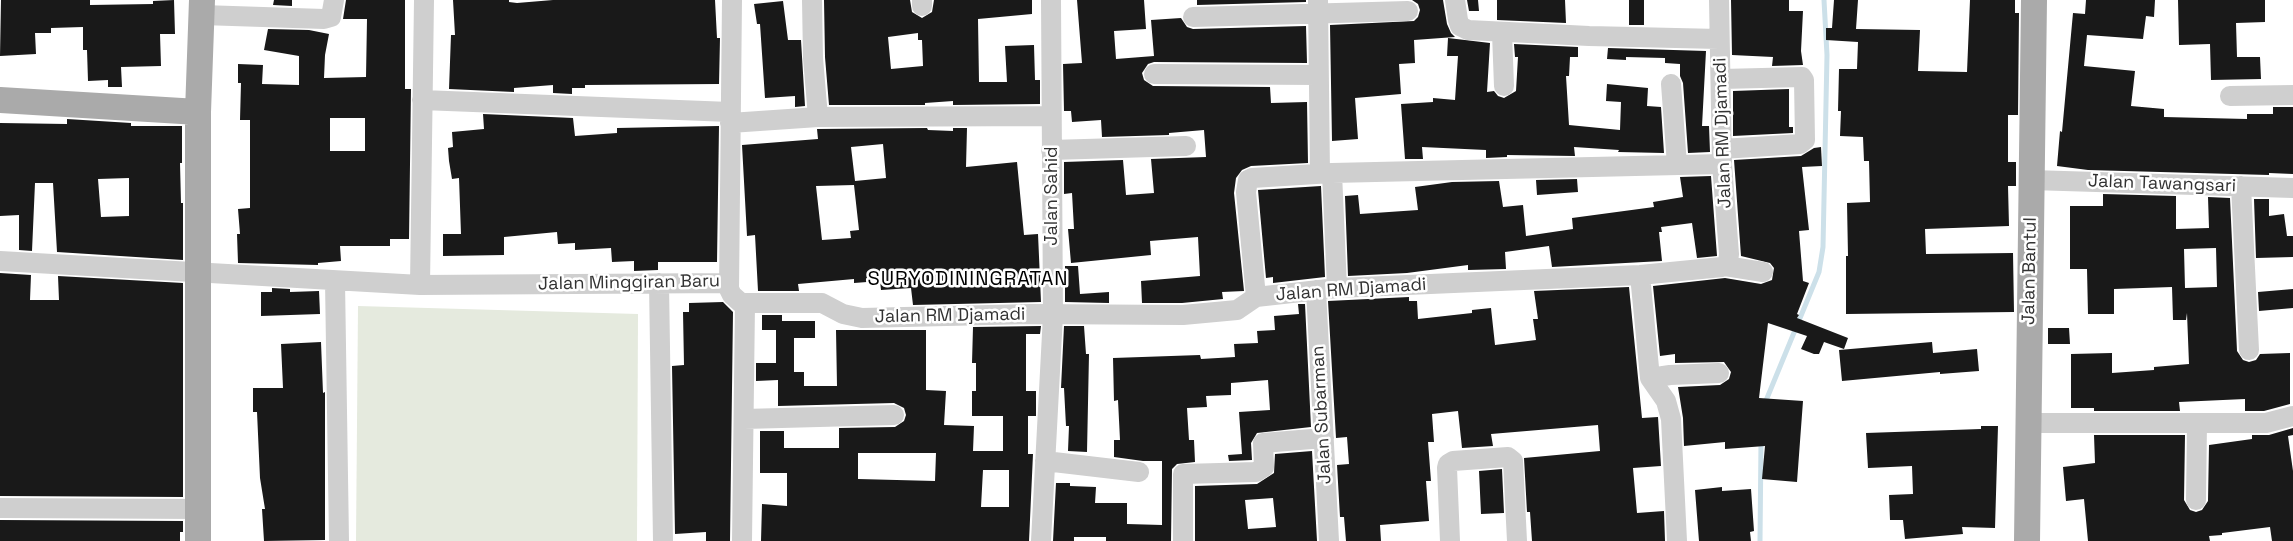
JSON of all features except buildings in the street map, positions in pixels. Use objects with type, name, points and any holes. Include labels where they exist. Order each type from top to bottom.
[{"type":"main road","name":"Jalan Bantul","points":[[2027,541],[2034,0]]},
{"type":"main road","points":[[198,541],[198,112],[202,8]]},
{"type":"main road","points":[[0,100],[198,112]]},
{"type":"street","points":[[202,8],[324,19],[331,16],[334,0]]},
{"type":"street","points":[[420,285],[424,0]]},
{"type":"street","name":"Jalan Minggiran Baru","points":[[0,261],[420,285],[728,283],[732,0]]},
{"type":"street","points":[[812,0],[813,58],[818,117]]},
{"type":"street","name":"Jalan Sahid","points":[[1041,541],[1053,315],[1051,0]]},
{"type":"street","points":[[1455,0],[1460,26],[1468,30],[1502,33],[1720,39]]},
{"type":"street","name":"Jalan RM Djamadi","points":[[745,304],[822,303],[843,314],[862,318],[1183,315],[1237,310],[1256,297],[1337,288],[1640,275],[1716,269],[1726,266],[1729,254],[1722,156],[1719,0]]},
{"type":"street","points":[[1193,17],[1319,6],[1408,11]]},
{"type":"street","points":[[1319,6],[1318,75],[1337,288]]},
{"type":"street","points":[[1502,33],[1504,86]]},
{"type":"street","points":[[1154,74],[1318,75]]},
{"type":"street","points":[[1256,297],[1247,202],[1248,180],[1258,177],[1326,173],[1677,165],[1800,144],[1806,140],[1804,80],[1802,77],[1722,78]]},
{"type":"street","points":[[1671,84],[1677,165]]},
{"type":"street","points":[[2230,96],[2293,95]]},
{"type":"street","points":[[422,100],[730,117],[1051,116]]},
{"type":"street","points":[[1051,150],[1186,146]]},
{"type":"street","name":"Jalan Tawangsari","points":[[2031,180],[2293,188]]},
{"type":"street","points":[[2240,186],[2249,350]]},
{"type":"street","points":[[1726,266],[1764,272]]},
{"type":"street","points":[[1640,275],[1650,378],[1666,401],[1671,419],[1677,541]]},
{"type":"street","points":[[335,281],[339,541]]},
{"type":"street","points":[[659,283],[663,541]]},
{"type":"street","points":[[728,283],[732,295],[738,301],[745,304],[742,541]]},
{"type":"street","name":"Jalan Subarman","points":[[1316,290],[1329,541]]},
{"type":"street","points":[[1650,378],[1670,375],[1719,373]]},
{"type":"street","points":[[744,419],[894,415]]},
{"type":"street","points":[[2029,423],[2266,423],[2293,416]]},
{"type":"street","points":[[2196,500],[2197,423]]},
{"type":"street","points":[[1183,541],[1183,474],[1256,472],[1264,467],[1264,443],[1324,438]]},
{"type":"street","points":[[1450,541],[1448,464],[1453,461],[1508,457],[1513,461],[1517,541]]},
{"type":"street","points":[[1045,461],[1138,472]]},
{"type":"street","points":[[0,508],[198,509]]},
{"type":"shaded area","points":[[358,306],[638,314],[637,541],[356,541]]},
{"type":"waterway","points":[[1765,403],[1819,272],[1823,247],[1827,55],[1824,0]]},
{"type":"waterway","points":[[1760,541],[1761,442]]},
{"type":"district","name":"SURYODININGRATAN","points":[[968,280]]}]
